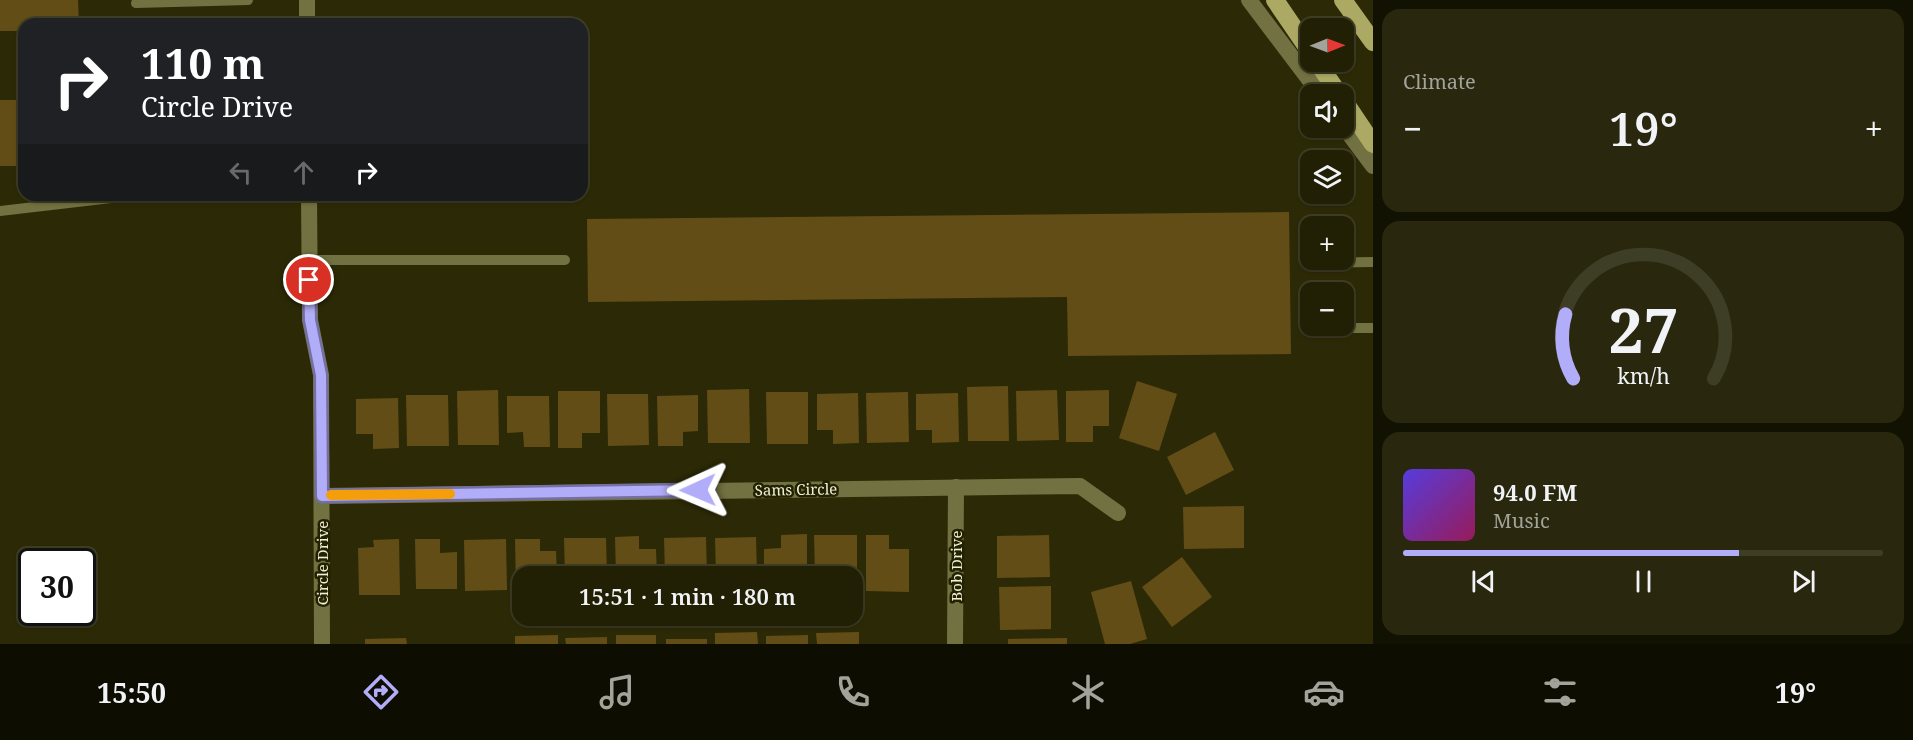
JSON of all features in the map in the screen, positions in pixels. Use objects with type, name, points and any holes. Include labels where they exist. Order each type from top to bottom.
[{"type":"highway","points":[[1275,0],[1300,37]]},
{"type":"highway","points":[[1343,0],[1373,42]]},
{"type":"highway","points":[[1354,116],[1373,144]]},
{"type":"street","points":[[307,0],[308,18]]},
{"type":"street","points":[[1249,0],[1312,84]]},
{"type":"street","points":[[1352,138],[1373,166]]},
{"type":"street","name":"Circle Drive","points":[[309,201],[310,320],[321,375],[322,644]]},
{"type":"street","name":"Sams Circle","points":[[322,496],[1080,486],[1118,513]]},
{"type":"street","name":"Bob Drive","points":[[955,644],[956,487]]},
{"type":"lane","points":[[136,3],[248,0]]},
{"type":"lane","points":[[0,212],[88,201]]},
{"type":"lane","points":[[309,260],[565,260]]},
{"type":"lane","points":[[1354,262],[1373,262]]},
{"type":"lane","points":[[1354,328],[1373,328]]},
{"type":"building","points":[[0,0],[78,0],[79,18],[18,18],[18,31],[0,31]]},
{"type":"building","points":[[0,100],[18,100],[18,166],[0,166]]},
{"type":"building","points":[[1289,212],[1291,354],[1068,356],[1067,297],[588,302],[587,219]]},
{"type":"building","points":[[1137,381],[1177,394],[1159,451],[1119,438]]},
{"type":"building","points":[[1008,386],[1009,441],[968,441],[967,387]]},
{"type":"building","points":[[749,389],[750,443],[708,443],[707,390]]},
{"type":"building","points":[[498,390],[499,445],[458,445],[457,391]]},
{"type":"building","points":[[1057,390],[1059,440],[1017,441],[1016,391]]},
{"type":"building","points":[[1109,390],[1109,426],[1093,426],[1093,442],[1066,442],[1066,391]]},
{"type":"building","points":[[558,391],[600,391],[600,433],[582,433],[582,448],[558,448]]},
{"type":"building","points":[[766,392],[808,392],[808,444],[767,444]]},
{"type":"building","points":[[908,392],[909,442],[867,443],[866,393]]},
{"type":"building","points":[[858,393],[859,443],[833,444],[833,430],[817,430],[817,394]]},
{"type":"building","points":[[958,393],[959,442],[932,443],[932,430],[916,430],[916,394]]},
{"type":"building","points":[[607,394],[648,394],[649,445],[608,446]]},
{"type":"building","points":[[406,395],[448,395],[449,446],[407,446]]},
{"type":"building","points":[[698,395],[698,431],[683,432],[683,446],[658,446],[657,396]]},
{"type":"building","points":[[507,396],[549,396],[550,447],[524,447],[523,432],[507,433]]},
{"type":"building","points":[[398,398],[399,448],[373,449],[373,434],[356,434],[356,399]]},
{"type":"building","points":[[1215,432],[1234,470],[1186,495],[1167,457]]},
{"type":"building","points":[[1244,506],[1244,548],[1184,549],[1183,507]]},
{"type":"building","points":[[807,534],[807,566],[764,566],[764,549],[781,548],[781,535]]},
{"type":"building","points":[[814,535],[857,535],[857,566],[815,566]]},
{"type":"building","points":[[866,535],[889,535],[889,549],[909,549],[909,592],[866,591]]},
{"type":"building","points":[[1049,535],[1050,577],[997,578],[997,536]]},
{"type":"building","points":[[639,536],[639,549],[656,549],[657,566],[616,566],[615,537]]},
{"type":"building","points":[[706,537],[707,566],[665,566],[664,538]]},
{"type":"building","points":[[756,537],[757,566],[716,566],[715,538]]},
{"type":"building","points":[[564,538],[606,538],[607,566],[565,566]]},
{"type":"building","points":[[399,539],[400,595],[359,595],[358,548],[374,547],[373,540]]},
{"type":"building","points":[[415,539],[440,539],[440,553],[457,552],[457,589],[416,589]]},
{"type":"building","points":[[506,539],[507,590],[465,591],[464,540]]},
{"type":"building","points":[[515,539],[540,539],[540,551],[556,551],[557,566],[516,566]]},
{"type":"building","points":[[1182,557],[1212,597],[1172,627],[1142,587]]},
{"type":"building","points":[[1131,581],[1147,639],[1130,644],[1105,644],[1091,592]]},
{"type":"building","points":[[1051,586],[1051,629],[1000,630],[999,587]]},
{"type":"building","points":[[757,632],[758,644],[715,644],[715,633]]},
{"type":"building","points":[[859,632],[859,644],[817,644],[816,633]]},
{"type":"building","points":[[558,635],[558,644],[515,644],[515,636]]},
{"type":"building","points":[[616,635],[656,635],[656,644],[616,644]]},
{"type":"building","points":[[808,635],[808,644],[766,644],[766,636]]},
{"type":"building","points":[[607,637],[607,644],[566,644],[565,638]]},
{"type":"building","points":[[406,638],[407,644],[365,644],[365,639]]},
{"type":"building","points":[[1067,638],[1067,644],[1008,644],[1008,639]]},
{"type":"building","points":[[666,639],[707,639],[707,644],[666,644]]},
{"type":"slow traffic","points":[[331,495],[450,494]]},
{"type":"route","points":[[309,280],[310,320],[321,375],[322,496],[698,490]]}]
